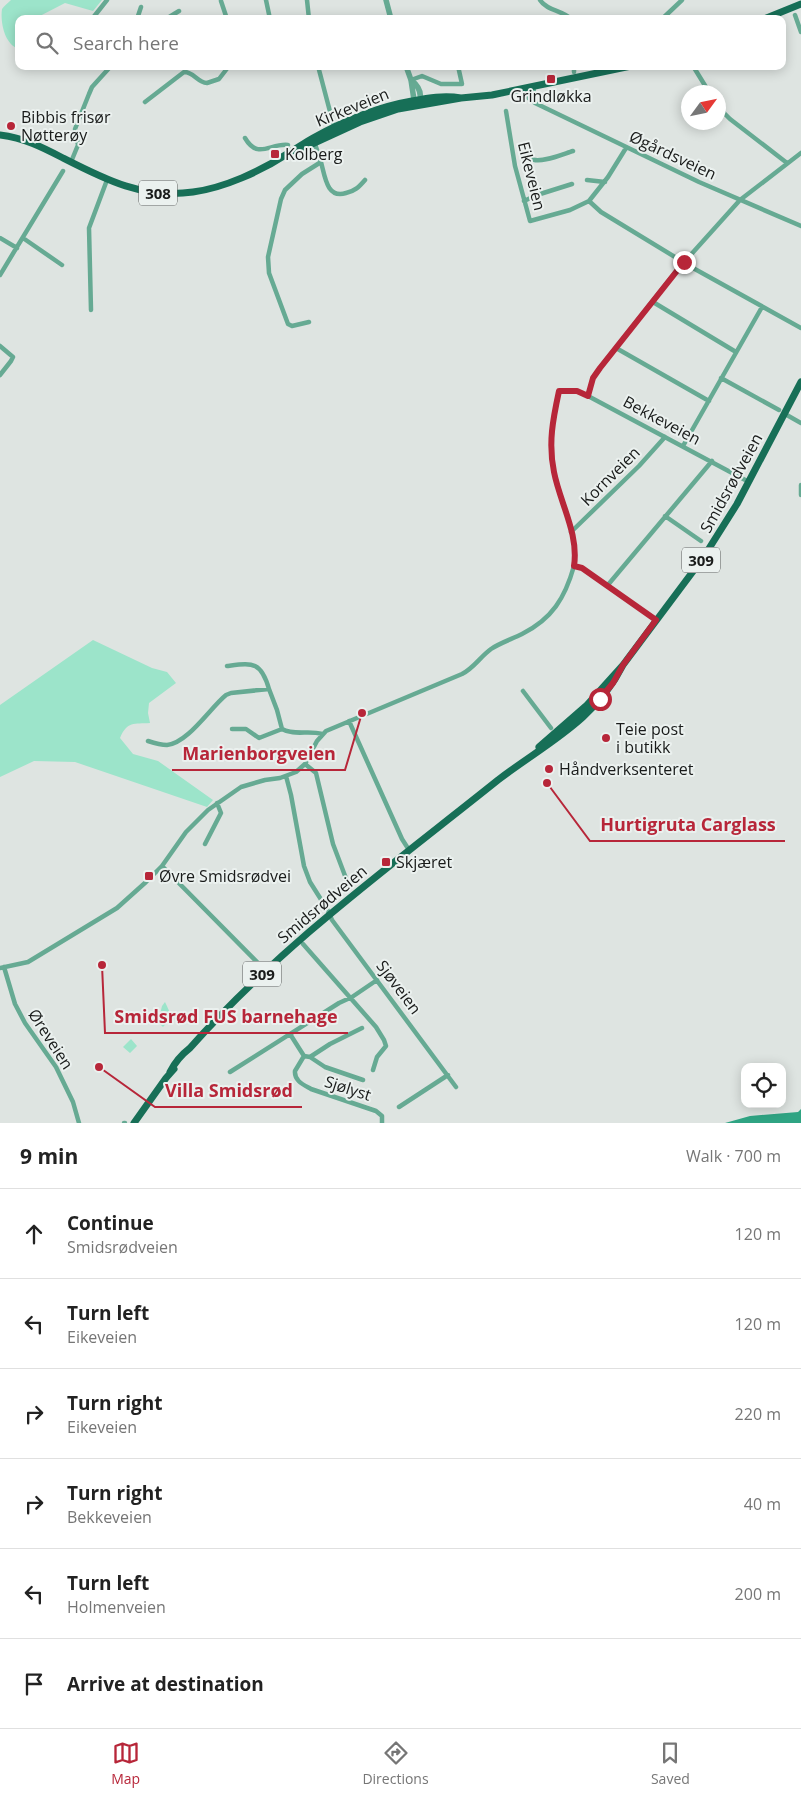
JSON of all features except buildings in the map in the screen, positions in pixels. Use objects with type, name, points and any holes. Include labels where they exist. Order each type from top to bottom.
[{"type":"main road","points":[[774,15],[801,4]]},
{"type":"main road","name":"Kirkeveien","points":[[0,139],[32,144],[128,188],[144,192],[174,194],[193,192],[207,190],[235,180],[314,141],[373,117],[418,102],[437,97],[461,98],[492,95],[613,70]]},
{"type":"main road","name":"Kirkeveien","points":[[0,135],[28,140],[32,144]]},
{"type":"main road","name":"Smidsrødveien","points":[[134,1123],[178,1058],[190,1048],[247,987],[330,914],[409,850],[529,757],[563,735],[583,718],[603,695],[721,531],[749,482],[782,412],[801,382]]},
{"type":"street","points":[[95,15],[107,0]]},
{"type":"street","points":[[214,3],[222,0],[226,15]]},
{"type":"street","points":[[266,0],[269,15]]},
{"type":"street","points":[[307,0],[308,15]]},
{"type":"street","points":[[386,0],[391,15]]},
{"type":"street","points":[[540,0],[546,6],[566,15]]},
{"type":"street","points":[[666,15],[682,0]]},
{"type":"street","points":[[138,15],[141,8]]},
{"type":"street","points":[[172,15],[179,11]]},
{"type":"street","points":[[795,15],[801,32]]},
{"type":"street","points":[[71,162],[78,145],[75,129],[88,94],[107,70]]},
{"type":"street","points":[[144,102],[184,72],[190,73],[198,80],[207,84],[219,79],[226,70]]},
{"type":"street","points":[[319,70],[333,123]]},
{"type":"street","points":[[407,70],[411,80],[418,87],[418,102]]},
{"type":"street","points":[[411,80],[422,76],[441,84],[462,84],[459,70]]},
{"type":"street","points":[[695,70],[704,85]]},
{"type":"street","points":[[534,87],[533,96],[535,104]]},
{"type":"street","name":"Øgårdsveien","points":[[524,89],[527,97],[535,104],[626,148],[801,226]]},
{"type":"street","name":"Eikeveien","points":[[506,111],[515,166],[530,221],[570,210],[588,201],[605,182],[626,148]]},
{"type":"street","points":[[726,115],[787,163]]},
{"type":"street","points":[[245,138],[257,150],[282,144],[288,145]]},
{"type":"street","name":"Kirkeveien","points":[[314,141],[330,190],[335,194],[340,195],[353,192],[365,180]]},
{"type":"street","points":[[530,158],[533,161],[540,161],[573,150]]},
{"type":"street","points":[[588,396],[593,378],[684,262],[740,200],[801,153]]},
{"type":"street","points":[[309,322],[292,326],[288,324],[271,279],[268,265],[283,194],[290,183],[321,162]]},
{"type":"street","points":[[0,275],[64,171]]},
{"type":"street","points":[[91,310],[89,228],[107,180]]},
{"type":"street","points":[[587,180],[605,182]]},
{"type":"street","points":[[524,201],[572,184]]},
{"type":"street","points":[[588,201],[601,212],[684,262],[801,328]]},
{"type":"street","points":[[0,238],[17,248]]},
{"type":"street","points":[[23,238],[62,265]]},
{"type":"street","points":[[653,302],[736,352]]},
{"type":"street","points":[[683,446],[762,307]]},
{"type":"street","points":[[0,346],[12,357],[0,375]]},
{"type":"street","points":[[616,348],[709,400]]},
{"type":"street","points":[[721,378],[801,423]]},
{"type":"street","name":"Bekkeveien","points":[[571,532],[556,483],[550,449],[550,433],[559,391],[577,391],[588,396],[749,482]]},
{"type":"street","name":"Kornveien","points":[[571,532],[639,466],[665,436]]},
{"type":"street","points":[[607,586],[712,461]]},
{"type":"street","points":[[801,485],[801,495]]},
{"type":"street","points":[[665,516],[701,541]]},
{"type":"street","points":[[2,968],[28,962],[117,908],[135,894],[162,866],[192,825],[217,803],[241,787],[296,772],[305,764],[322,734],[462,674],[475,665],[490,650],[542,623],[558,602],[574,566],[575,550],[571,532]]},
{"type":"street","points":[[574,566],[582,568],[656,620]]},
{"type":"street","points":[[227,666],[246,664],[257,666],[265,675],[282,729]]},
{"type":"street","points":[[148,741],[164,744],[172,743],[184,736],[230,693],[269,689]]},
{"type":"street","points":[[523,691],[551,728]]},
{"type":"street","points":[[349,721],[402,839],[409,850]]},
{"type":"street","points":[[232,729],[246,729],[259,738],[282,729],[290,732],[322,734]]},
{"type":"street","points":[[305,764],[316,773],[333,844],[347,881]]},
{"type":"street","name":"Sjøveien","points":[[286,776],[304,866],[310,882],[332,920],[456,1087]]},
{"type":"street","points":[[205,844],[221,813],[217,803]]},
{"type":"street","points":[[162,866],[261,966]]},
{"type":"street","name":"Smidsrødveien","points":[[303,944],[328,973]]},
{"type":"street","name":"Øreveien","points":[[2,968],[24,1023],[56,1067],[73,1102],[80,1123]]},
{"type":"street","name":"Sjølyst","points":[[328,973],[376,1027],[386,1044],[385,1049],[377,1057],[373,1070]]},
{"type":"street","points":[[230,1072],[377,980]]},
{"type":"street","name":"Sjølyst","points":[[362,1028],[307,1057],[295,1071],[296,1078],[301,1084],[311,1089],[376,1111],[382,1116],[382,1123]]},
{"type":"street","name":"Sjølyst","points":[[290,1034],[307,1057],[325,1068],[363,1080]]},
{"type":"street","points":[[398,1106],[448,1074]]},
{"type":"shaded area","points":[[11,0],[102,0],[93,11],[65,3],[42,15],[15,15],[15,47],[4,33],[2,9]]},
{"type":"shaded area","points":[[93,640],[152,668],[167,672],[176,683],[149,703],[150,723],[128,726],[120,738],[133,754],[158,761],[213,800],[207,807],[75,762],[34,761],[0,777],[0,705]]},
{"type":"shaded area","points":[[165,1002],[170,1018],[163,1027],[158,1022],[163,1017],[160,1014]]},
{"type":"shaded area","points":[[131,1039],[137,1046],[130,1053],[123,1047]]},
{"type":"shaded area","points":[[801,1109],[801,1123],[725,1123],[750,1116],[798,1112]]},
{"type":"place","name":"Grindløkka","points":[[551,79]]},
{"type":"place","name":"Bibbis frisør Nøtterøy","points":[[11,126]]},
{"type":"place","name":"Kolberg","points":[[275,154]]},
{"type":"place","name":"Marienborgveien","points":[[362,713]]},
{"type":"place","name":"Teie post i butikk","points":[[606,738]]},
{"type":"place","name":"Håndverksenteret","points":[[549,769]]},
{"type":"place","name":"Hurtigruta Carglass","points":[[547,783]]},
{"type":"place","name":"Skjæret","points":[[386,862]]},
{"type":"place","name":"Øvre Smidsrødvei","points":[[149,876]]},
{"type":"place","name":"Smidsrød FUS barnehage","points":[[102,965]]},
{"type":"place","name":"Villa Smidsrød","points":[[99,1067]]},
{"type":"route","points":[[600,699],[656,620],[582,568],[574,566],[574,543],[553,470],[550,433],[559,391],[577,391],[588,396],[593,378],[600,368],[684,262]]}]
